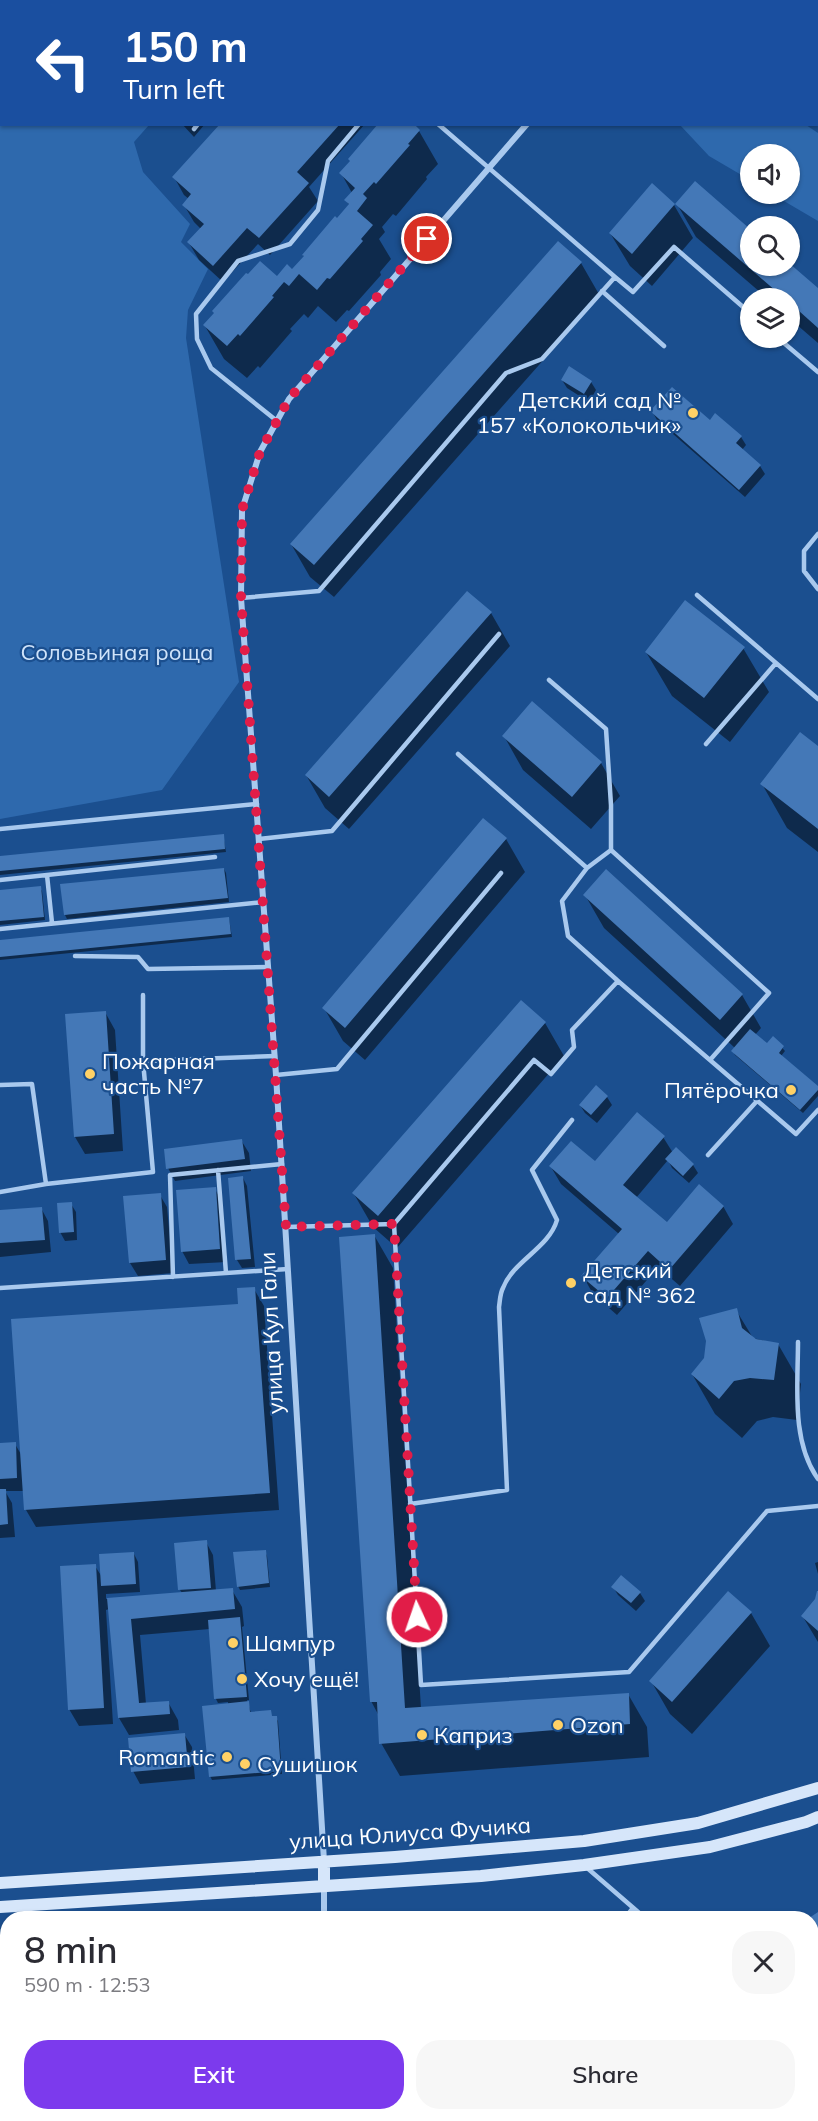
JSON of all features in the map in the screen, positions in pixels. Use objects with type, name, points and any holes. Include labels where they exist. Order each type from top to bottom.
[{"type":"main road","name":"улица Юлиуса Фучика","points":[[0,1883],[395,1857],[584,1841],[698,1823],[818,1788]]},
{"type":"main road","name":"улица Юлиуса Фучика","points":[[0,1907],[481,1876],[584,1865],[710,1847],[818,1817]]},
{"type":"main road","name":"улица Кул Гали","points":[[324,1861],[324,1885]]},
{"type":"street","name":"улица Кул Гали","points":[[324,1861],[275,1056],[241,598],[242,510],[260,452],[289,399],[525,126]]},
{"type":"street","name":"улица Кул Гали","points":[[324,1885],[324,1911]]},
{"type":"lane","points":[[277,421],[211,368],[197,339],[196,314],[238,261],[290,244],[318,210],[328,161],[357,126]]},
{"type":"lane","points":[[440,126],[633,292],[674,247],[740,304]]},
{"type":"lane","points":[[241,598],[319,591],[506,373],[542,359],[615,277]]},
{"type":"lane","points":[[602,291],[664,346]]},
{"type":"lane","points":[[790,348],[818,372]]},
{"type":"lane","points":[[818,534],[804,551],[804,571],[818,588]]},
{"type":"lane","points":[[697,595],[818,699]]},
{"type":"lane","points":[[259,839],[332,831],[500,634]]},
{"type":"lane","points":[[706,744],[776,663]]},
{"type":"lane","points":[[549,680],[606,729],[611,805],[610,850],[770,993],[710,1060]]},
{"type":"lane","points":[[458,754],[587,868]]},
{"type":"lane","points":[[0,829],[257,804]]},
{"type":"lane","points":[[610,850],[587,868],[562,901],[568,936],[796,1134],[818,1110]]},
{"type":"lane","points":[[0,880],[216,857]]},
{"type":"lane","points":[[276,1075],[337,1070],[501,873]]},
{"type":"lane","points":[[47,875],[52,923]]},
{"type":"lane","points":[[0,929],[264,902]]},
{"type":"lane","points":[[75,956],[138,957],[148,969],[268,967]]},
{"type":"lane","points":[[618,981],[572,1030],[574,1047],[551,1074],[534,1060],[394,1224],[421,1685],[629,1672],[767,1511],[818,1506]]},
{"type":"lane","points":[[0,1192],[46,1184],[153,1172],[143,1061],[143,995]]},
{"type":"lane","points":[[143,1061],[275,1056]]},
{"type":"lane","points":[[0,1085],[32,1084],[46,1184]]},
{"type":"lane","points":[[708,1155],[757,1101]]},
{"type":"lane","points":[[410,1504],[507,1490],[499,1307],[503,1287],[554,1230],[557,1220],[532,1170],[572,1120]]},
{"type":"lane","points":[[173,1277],[170,1174],[282,1164]]},
{"type":"lane","points":[[218,1170],[226,1273]]},
{"type":"lane","points":[[286,1227],[394,1224]]},
{"type":"lane","points":[[0,1288],[288,1269]]},
{"type":"lane","points":[[798,1342],[798,1424],[811,1468],[818,1479]]},
{"type":"lane","points":[[584,1865],[637,1911]]},
{"type":"lane","points":[[630,1911],[633,1908]]},
{"type":"green space","name":"Соловьиная роща","points":[[0,126],[148,126],[134,142],[143,172],[190,224],[181,242],[208,269],[188,310],[186,338],[239,682],[162,790],[0,819]]},
{"type":"green space","points":[[681,126],[808,126],[818,133],[818,221],[789,204],[800,204],[800,144],[740,144],[740,174],[709,156]]},
{"type":"building","points":[[218,126],[338,126],[297,172],[309,183],[259,238],[247,228],[213,266],[187,242],[204,224],[182,205],[191,194],[172,177]]},
{"type":"building","points":[[376,126],[416,126],[420,130],[376,184],[374,182],[363,194],[367,198],[357,211],[373,225],[361,239],[363,241],[330,279],[327,278],[317,290],[299,274],[289,286],[284,282],[240,336],[238,334],[227,346],[203,325],[214,313],[212,311],[260,261],[277,276],[287,264],[292,269],[304,256],[302,255],[335,216],[337,218],[349,204],[344,200],[355,188],[339,173],[350,161],[348,159]]},
{"type":"building","points":[[695,181],[740,220],[740,260],[675,204]]},
{"type":"building","points":[[652,183],[675,204],[632,254],[609,233]]},
{"type":"building","points":[[558,241],[582,262],[314,565],[290,544]]},
{"type":"building","points":[[800,272],[818,288],[818,328],[800,312],[800,288],[772,288],[758,276],[800,276]]},
{"type":"building","points":[[569,366],[592,381],[584,394],[561,380]]},
{"type":"building","points":[[672,387],[710,420],[715,413],[742,436],[736,443],[761,465],[739,490],[650,411]]},
{"type":"building","points":[[467,591],[492,612],[329,797],[305,775]]},
{"type":"building","points":[[685,600],[745,647],[704,698],[645,652]]},
{"type":"building","points":[[532,701],[602,762],[572,797],[502,736]]},
{"type":"building","points":[[800,732],[818,746],[818,829],[760,784]]},
{"type":"building","points":[[483,818],[507,838],[345,1028],[322,1008]]},
{"type":"building","points":[[224,834],[225,849],[0,871],[0,856]]},
{"type":"building","points":[[224,868],[228,898],[64,915],[60,884]]},
{"type":"building","points":[[606,869],[743,994],[720,1020],[583,895]]},
{"type":"building","points":[[41,886],[44,917],[0,921],[0,890]]},
{"type":"building","points":[[229,917],[231,934],[0,957],[0,940]]},
{"type":"building","points":[[521,1000],[546,1022],[378,1216],[352,1193]]},
{"type":"building","name":"Пожарная часть №7","points":[[106,1011],[114,1134],[74,1137],[65,1014]]},
{"type":"building","points":[[750,1029],[767,1043],[773,1036],[784,1046],[779,1053],[818,1086],[818,1090],[800,1110],[731,1051]]},
{"type":"building","points":[[596,1085],[608,1096],[591,1115],[579,1105]]},
{"type":"building","points":[[637,1112],[665,1136],[623,1185],[667,1222],[699,1184],[724,1206],[669,1270],[648,1251],[607,1298],[581,1276],[622,1229],[549,1166],[571,1141],[595,1161]]},
{"type":"building","points":[[242,1139],[245,1159],[166,1169],[164,1149]]},
{"type":"building","points":[[676,1147],[694,1164],[683,1176],[665,1159]]},
{"type":"building","points":[[243,1176],[251,1259],[235,1260],[228,1178]]},
{"type":"building","points":[[216,1187],[220,1249],[181,1252],[176,1190]]},
{"type":"building","points":[[161,1193],[166,1260],[129,1263],[123,1196]]},
{"type":"building","points":[[72,1202],[74,1232],[59,1233],[57,1203]]},
{"type":"building","points":[[42,1207],[45,1240],[0,1243],[0,1210]]},
{"type":"building","points":[[375,1234],[405,1708],[629,1693],[630,1724],[379,1744],[377,1702],[370,1702],[339,1237]]},
{"type":"building","points":[[255,1287],[270,1493],[24,1510],[11,1319],[238,1304],[237,1288]]},
{"type":"building","points":[[737,1308],[742,1328],[756,1339],[779,1343],[774,1380],[750,1378],[734,1381],[719,1399],[691,1374],[704,1358],[706,1341],[699,1318]]},
{"type":"building","points":[[16,1442],[17,1478],[0,1479],[0,1443]]},
{"type":"building","points":[[0,1489],[6,1489],[8,1524],[0,1525]]},
{"type":"building","points":[[207,1540],[211,1588],[178,1590],[174,1543]]},
{"type":"building","points":[[266,1550],[269,1583],[237,1587],[233,1552]]},
{"type":"building","points":[[134,1552],[136,1584],[101,1586],[99,1554]]},
{"type":"building","points":[[96,1564],[104,1708],[68,1710],[60,1566]]},
{"type":"building","points":[[621,1575],[641,1592],[631,1603],[611,1587]]},
{"type":"building","points":[[233,1588],[235,1609],[131,1619],[139,1703],[169,1701],[170,1714],[118,1718],[107,1598]]},
{"type":"building","points":[[728,1591],[752,1612],[672,1702],[649,1681]]},
{"type":"building","points":[[817,1591],[818,1631],[801,1616],[815,1599]]},
{"type":"building","points":[[240,1617],[247,1697],[214,1699],[208,1620]]},
{"type":"building","points":[[249,1701],[250,1712],[271,1710],[272,1716],[277,1716],[281,1771],[209,1777],[202,1706]]},
{"type":"building","points":[[185,1733],[188,1767],[131,1772],[128,1738]]},
{"type":"place","name":"Детский сад № 157 «Колокольчик»","points":[[693,413]]},
{"type":"place","name":"Пожарная часть №7","points":[[90,1074]]},
{"type":"place","name":"Пятёрочка","points":[[791,1090]]},
{"type":"place","name":"Детский сад № 362","points":[[571,1283]]},
{"type":"place","name":"Шампур","points":[[233,1643]]},
{"type":"place","name":"Хочу ещё!","points":[[242,1679]]},
{"type":"place","name":"Ozon","points":[[558,1725]]},
{"type":"place","name":"Каприз","points":[[422,1735]]},
{"type":"place","name":"Romantic","points":[[227,1757]]},
{"type":"place","name":"Сушишок","points":[[245,1764]]},
{"type":"route","points":[[417,1617],[394,1224],[286,1227],[241,598],[242,510],[260,452],[289,399],[427,239]]}]
